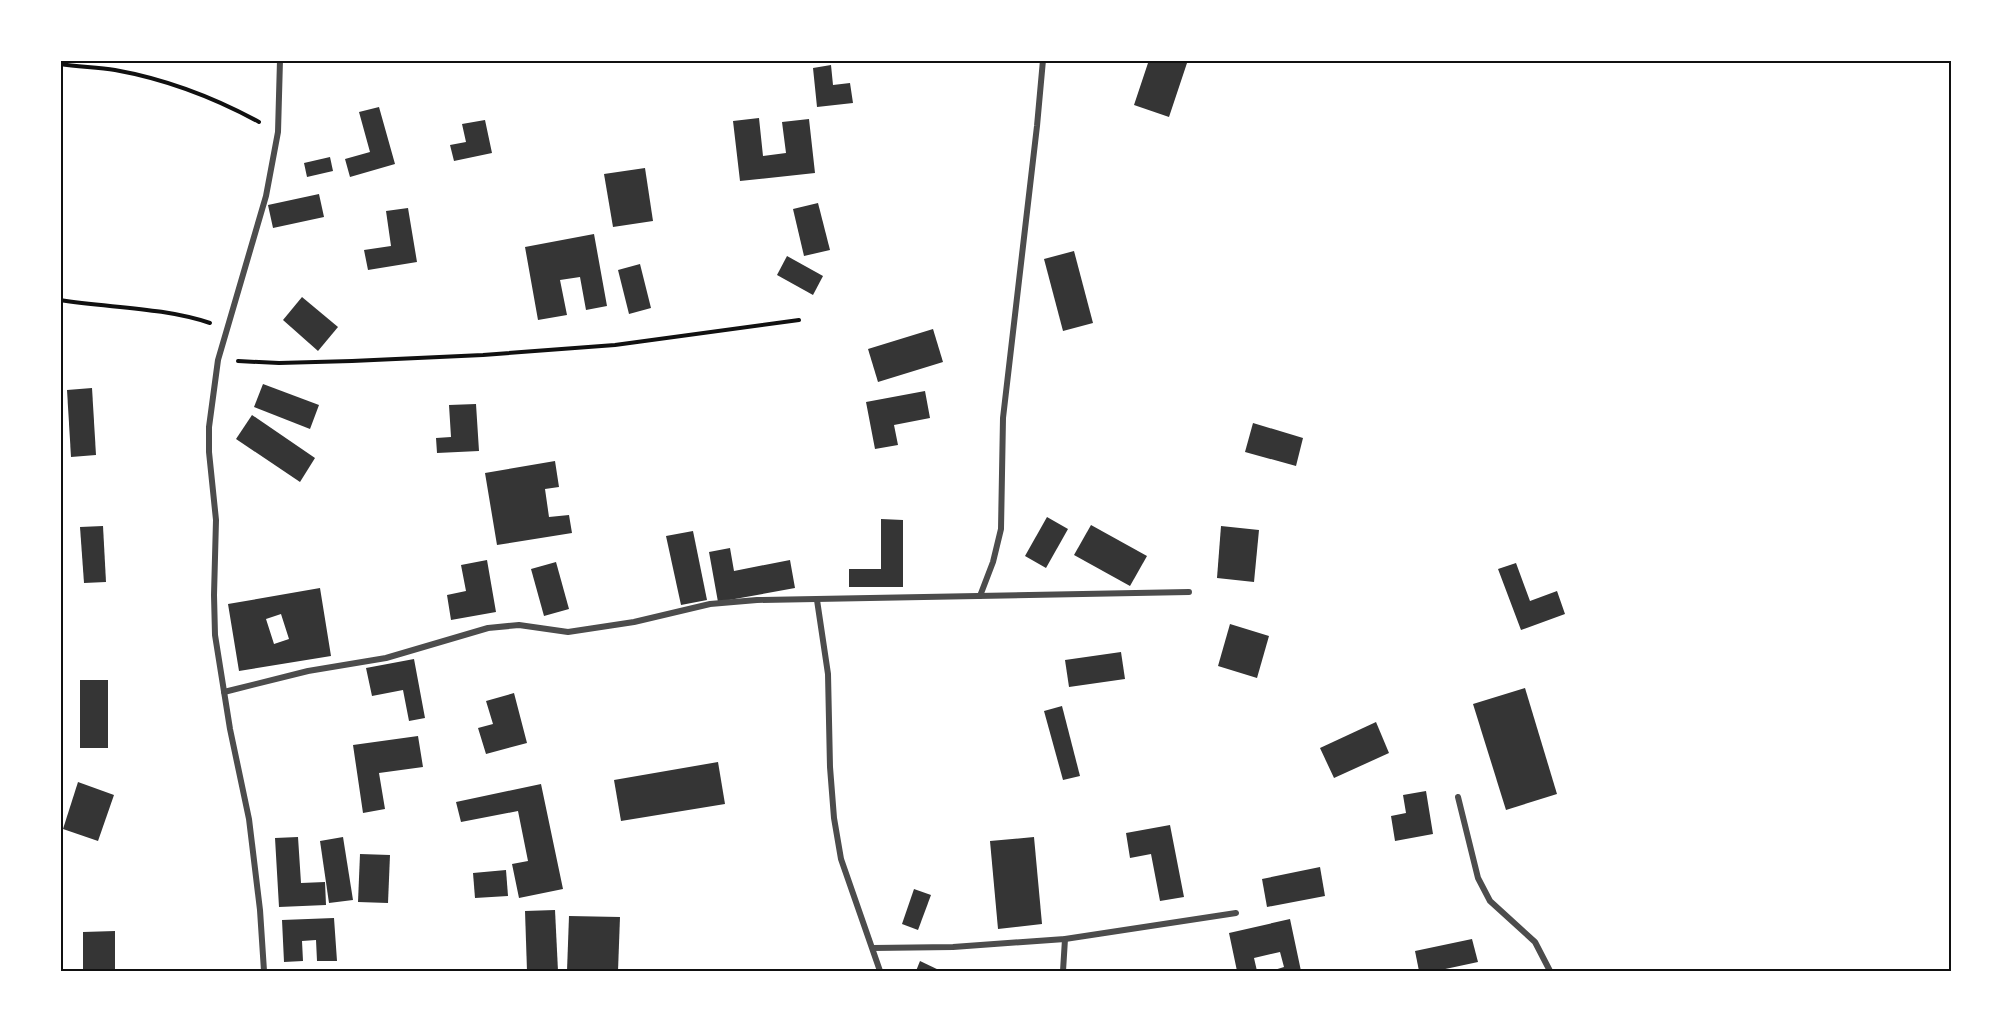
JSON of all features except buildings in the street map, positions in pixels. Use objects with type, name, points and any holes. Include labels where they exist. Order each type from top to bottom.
[{"type":"street","points":[[264,971],[260,910],[249,819],[215,635],[216,520],[209,427],[218,360],[266,196],[278,132],[280,60]]},
{"type":"street","points":[[980,596],[993,562],[1001,529],[1003,418],[1043,60]]},
{"type":"street","points":[[224,692],[308,671],[387,658],[454,637],[503,625],[532,626],[568,632],[634,622],[710,604],[757,600],[1188,592]]},
{"type":"street","points":[[817,600],[828,674],[830,767],[834,818],[845,870],[880,971]]},
{"type":"street","points":[[1458,797],[1478,878],[1490,901],[1535,942],[1550,971]]},
{"type":"street","points":[[873,948],[953,947],[1065,939],[1236,913]]},
{"type":"street","points":[[1062,971],[1065,939]]},
{"type":"path","points":[[60,64],[116,70],[178,87],[230,106],[278,132]]},
{"type":"path","points":[[60,300],[148,310],[197,319],[228,329]]},
{"type":"path","points":[[218,360],[300,362],[483,356],[615,345],[799,320]]}]
